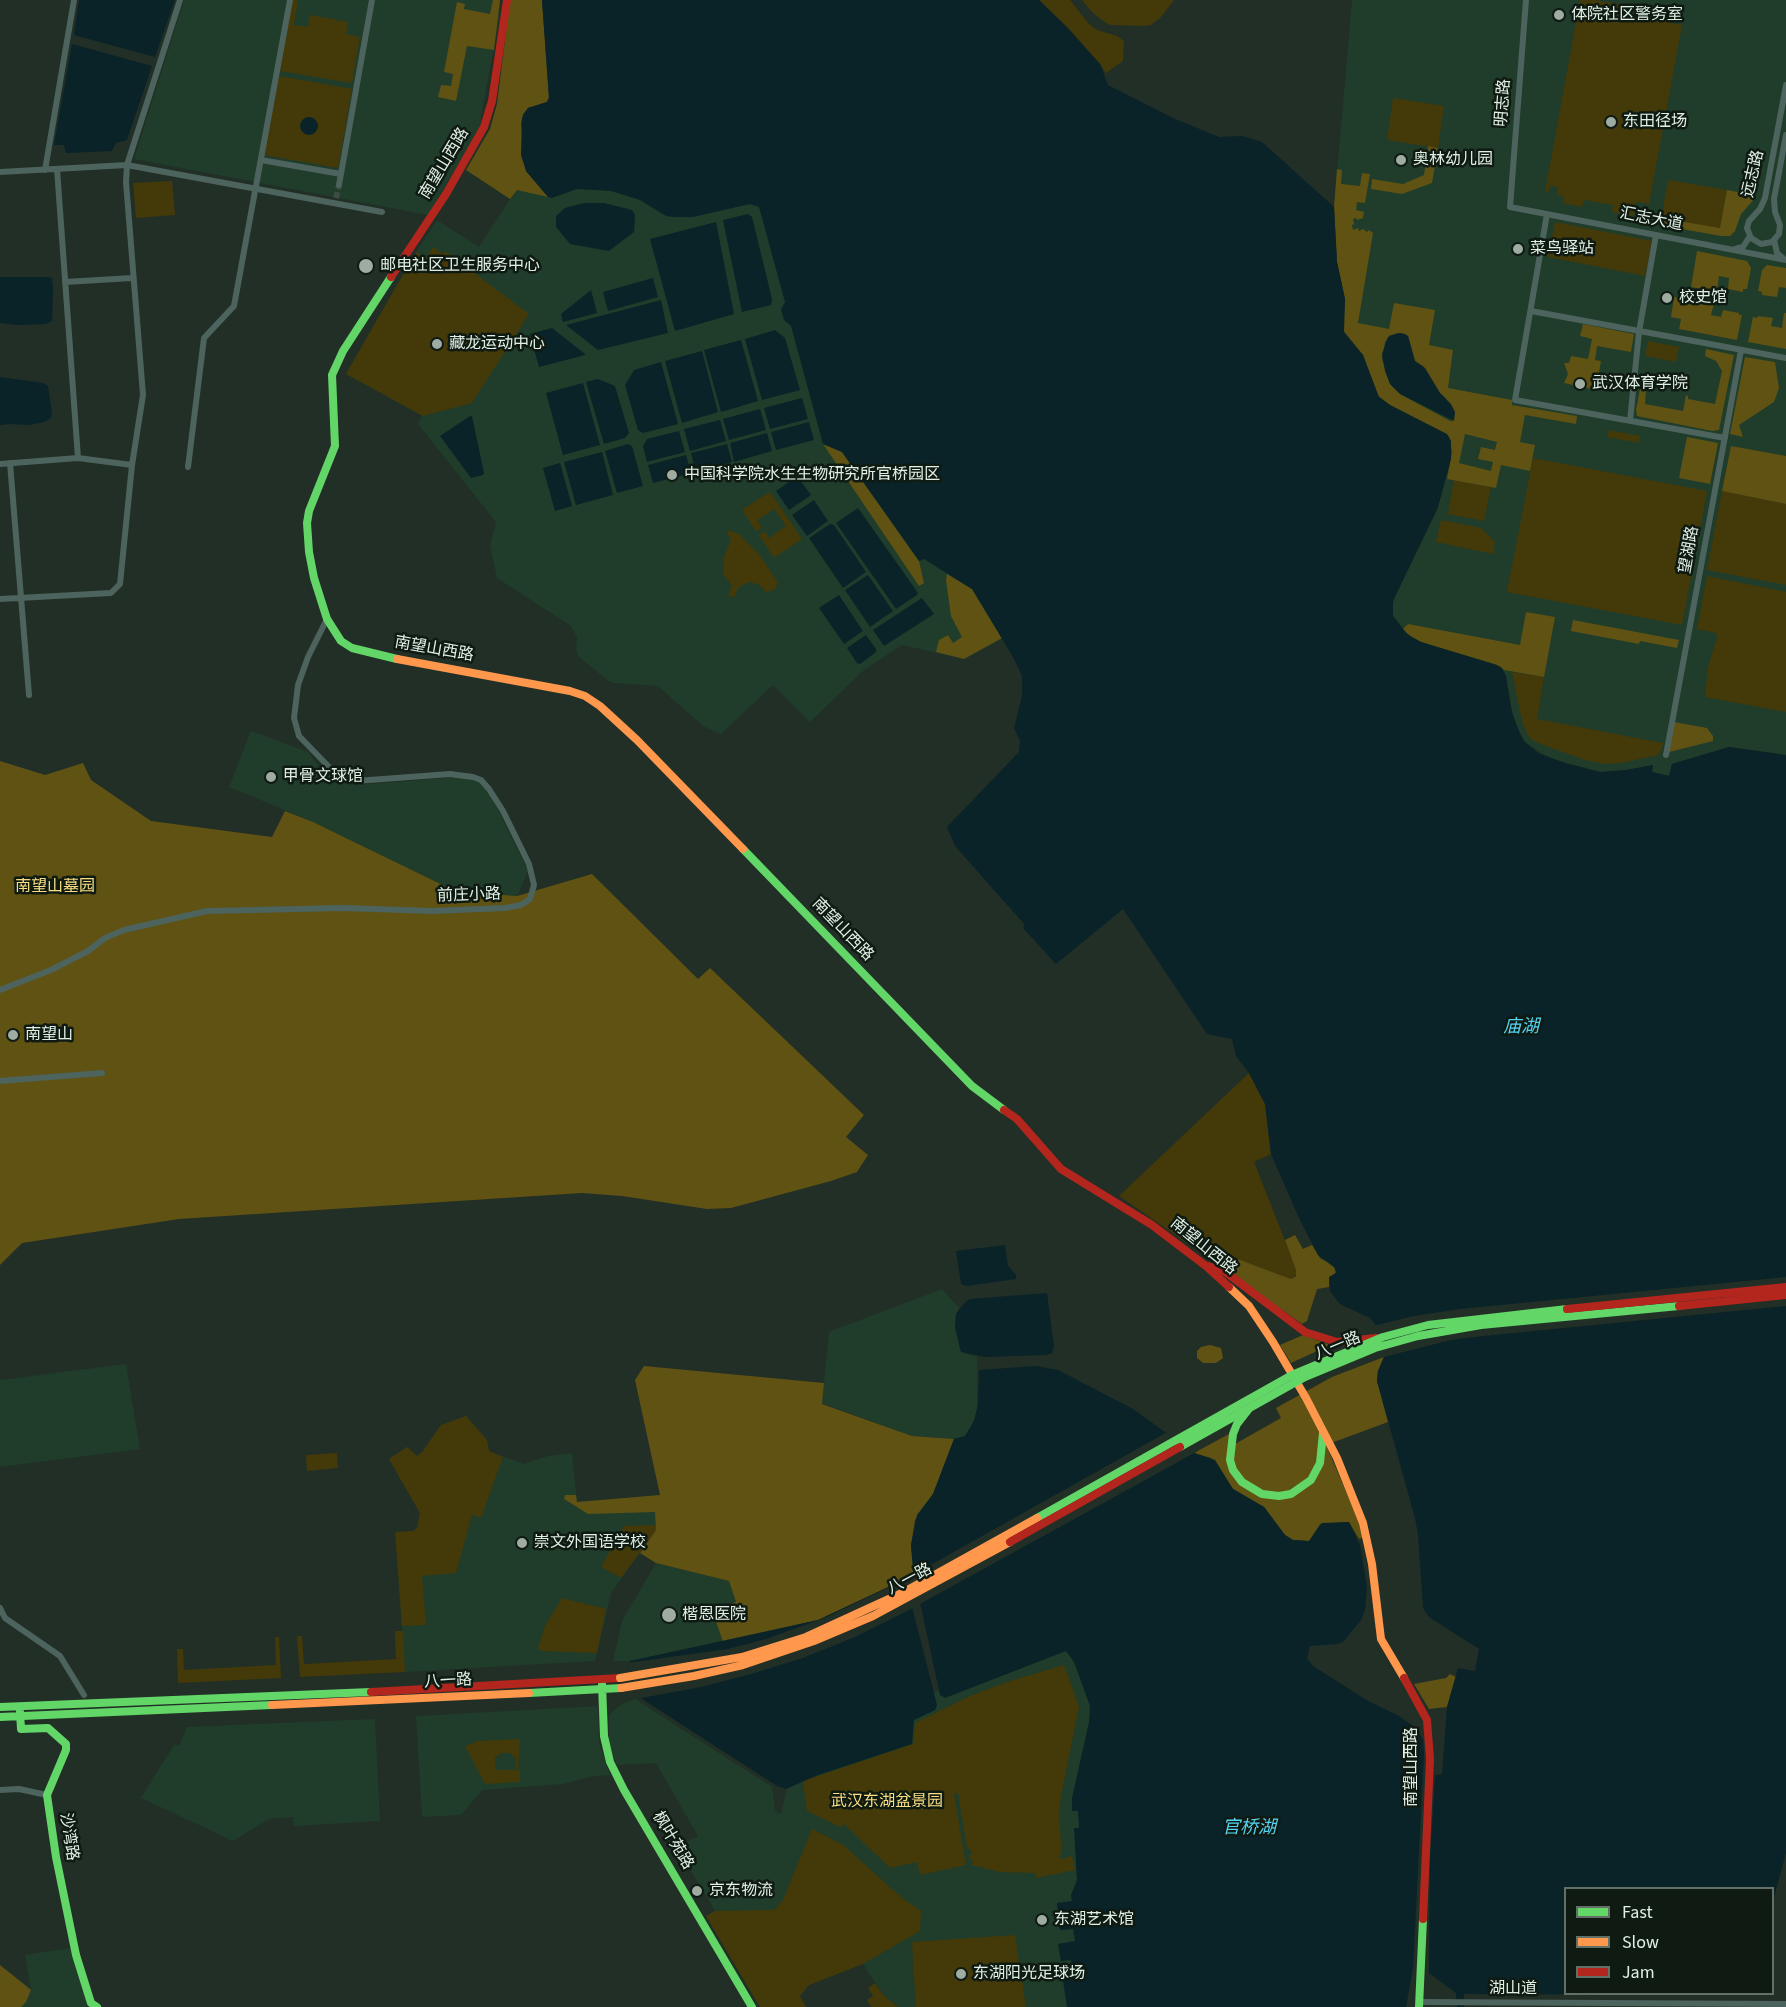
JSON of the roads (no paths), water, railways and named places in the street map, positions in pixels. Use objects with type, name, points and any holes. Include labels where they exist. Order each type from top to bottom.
[{"type":"main road","name":"南望山西路","points":[[507,0],[492,101],[484,127],[446,194],[344,351],[332,375],[335,446],[309,511],[307,523],[314,578],[327,619],[341,641],[352,648],[383,656],[570,691],[585,696],[600,706],[637,740],[972,1086],[1017,1119],[1068,1174],[1152,1225],[1206,1266],[1254,1313],[1306,1398],[1337,1458],[1363,1523],[1372,1564],[1381,1639],[1427,1720],[1430,1759],[1420,2005]]},
{"type":"main road","points":[[1206,1266],[1224,1271],[1305,1332],[1337,1342],[1383,1337]]},
{"type":"main road","name":"八一路","points":[[0,1707],[308,1695],[620,1678],[742,1657],[806,1637],[902,1593],[1292,1375],[1383,1337],[1420,1327],[1473,1319],[1786,1287]]},
{"type":"main road","name":"八一路","points":[[0,1717],[602,1690],[694,1676],[743,1665],[844,1629],[906,1600],[1305,1377],[1375,1348],[1418,1336],[1481,1325],[1786,1294]]},
{"type":"main road","points":[[1248,1410],[1237,1424],[1230,1443],[1230,1460],[1236,1474],[1246,1486],[1262,1494],[1279,1496],[1298,1491],[1311,1480],[1318,1468],[1322,1453],[1323,1429]]},
{"type":"main road","name":"枫叶苑路","points":[[602,1679],[604,1737],[610,1762],[624,1790],[752,2007]]},
{"type":"main road","points":[[20,1706],[20,1716]]},
{"type":"main road","name":"沙湾路","points":[[20,1716],[21,1729],[48,1728],[66,1744],[66,1750],[47,1795],[56,1857],[76,1955],[92,2003],[97,2007]]},
{"type":"street","points":[[45,170],[74,0]]},
{"type":"street","points":[[0,599],[111,593],[120,584],[132,465],[143,395],[126,182],[128,165],[180,0]]},
{"type":"street","points":[[188,467],[204,338],[234,306],[290,0]]},
{"type":"street","points":[[339,185],[372,0]]},
{"type":"street","name":"明志路","points":[[1510,207],[1526,0]]},
{"type":"street","name":"远志路","points":[[1750,236],[1747,228],[1749,221],[1760,209],[1766,192],[1786,85]]},
{"type":"street","name":"远志路","points":[[1774,240],[1780,228],[1775,212],[1774,194],[1786,135]]},
{"type":"street","points":[[261,160],[341,174]]},
{"type":"street","points":[[0,172],[128,165],[336,200],[382,212]]},
{"type":"street","points":[[57,169],[78,458]]},
{"type":"street","name":"汇志大道","points":[[1510,207],[1786,259]]},
{"type":"street","points":[[1547,214],[1515,400],[1725,438]]},
{"type":"street","points":[[1630,421],[1639,332],[1656,235]]},
{"type":"street","points":[[1731,249],[1743,247],[1750,236],[1761,244],[1774,240],[1777,253],[1786,259]]},
{"type":"street","points":[[65,282],[132,278]]},
{"type":"street","points":[[1532,311],[1786,358]]},
{"type":"street","name":"望湖路","points":[[1666,755],[1741,350]]},
{"type":"street","points":[[0,464],[78,458],[132,465]]},
{"type":"street","points":[[10,463],[28,695]]},
{"type":"street","name":"前庄小路","points":[[0,990],[51,970],[88,951],[105,938],[118,933],[207,911],[333,908],[432,911],[514,907],[530,899],[534,885],[529,864],[503,812],[481,780],[450,774],[365,782],[349,780],[330,768],[299,736],[294,718],[300,678],[327,619]]},
{"type":"street","points":[[0,1081],[102,1072]]},
{"type":"street","points":[[0,1608],[5,1618],[60,1656],[84,1695]]},
{"type":"street","points":[[0,1790],[19,1789],[47,1795]]},
{"type":"street","name":"湖山道","points":[[1420,2005],[1460,2002],[1786,2004]]},
{"type":"water","points":[[79,0],[175,0],[155,57],[74,35]]},
{"type":"water","name":"庙湖","points":[[542,0],[1039,0],[1100,64],[1108,85],[1173,118],[1219,137],[1242,136],[1262,142],[1334,207],[1337,262],[1345,299],[1344,333],[1363,355],[1379,397],[1447,434],[1451,441],[1451,459],[1438,507],[1393,601],[1393,616],[1407,634],[1421,642],[1502,668],[1506,676],[1512,712],[1525,742],[1538,753],[1565,763],[1600,772],[1653,765],[1652,772],[1669,776],[1672,764],[1729,747],[1786,755],[1786,1853],[1774,1897],[1774,1887],[1564,1887],[1564,1994],[1464,1994],[1464,2007],[1457,2007],[1456,1993],[1429,1973],[1430,1860],[1435,1775],[1442,1774],[1447,1707],[1458,1668],[1475,1671],[1479,1649],[1429,1617],[1423,1608],[1415,1518],[1377,1381],[1378,1371],[1384,1357],[1375,1324],[1370,1318],[1340,1304],[1330,1291],[1329,1277],[1336,1273],[1335,1268],[1318,1255],[1299,1218],[1271,1154],[1265,1104],[1249,1073],[1236,1056],[1232,1039],[1207,1034],[1123,909],[1056,964],[1023,928],[1025,925],[955,846],[947,827],[1019,752],[1020,741],[1014,728],[1022,696],[1022,676],[972,589],[924,559],[919,561],[842,452],[823,444],[791,326],[784,320],[781,309],[785,302],[759,207],[750,204],[693,217],[673,217],[666,216],[640,200],[611,191],[577,189],[552,198],[548,197],[526,171],[521,155],[522,118],[528,108],[547,102],[549,97]]},
{"type":"water","points":[[72,44],[152,66],[127,140],[116,143],[112,151],[66,153],[64,145],[54,145]]},
{"type":"water","points":[[309,117],[315,120],[318,126],[315,132],[309,135],[303,132],[300,126],[303,120]]},
{"type":"water","points":[[584,203],[604,203],[632,210],[635,215],[634,232],[609,251],[570,244],[556,227],[556,216],[565,208]]},
{"type":"water","points":[[748,214],[752,217],[772,299],[771,305],[742,312],[723,220]]},
{"type":"water","points":[[716,222],[734,314],[675,331],[650,239]]},
{"type":"water","points":[[0,277],[52,278],[52,321],[46,324],[0,323]]},
{"type":"water","points":[[653,278],[658,297],[608,311],[603,292]]},
{"type":"water","points":[[591,290],[597,313],[563,322],[561,314]]},
{"type":"water","points":[[661,300],[668,333],[598,350],[566,325]]},
{"type":"water","points":[[552,328],[585,355],[539,367],[530,334]]},
{"type":"water","points":[[775,330],[785,338],[800,390],[762,400],[745,339]]},
{"type":"water","points":[[1398,333],[1408,336],[1415,361],[1425,368],[1440,393],[1451,404],[1455,412],[1454,421],[1400,394],[1390,384],[1382,354],[1388,337]]},
{"type":"water","points":[[741,340],[758,401],[721,412],[704,350]]},
{"type":"water","points":[[702,351],[718,412],[682,423],[665,361]]},
{"type":"water","points":[[661,362],[678,424],[643,433],[638,430],[625,385],[634,370]]},
{"type":"water","points":[[0,377],[43,383],[48,386],[52,414],[50,419],[30,425],[0,425]]},
{"type":"water","points":[[598,379],[615,386],[629,433],[625,438],[604,444],[586,382]]},
{"type":"water","points":[[583,383],[600,445],[563,455],[546,393]]},
{"type":"water","points":[[802,398],[808,419],[770,429],[764,408]]},
{"type":"water","points":[[760,409],[766,430],[729,440],[723,419]]},
{"type":"water","points":[[472,416],[484,473],[471,478],[440,436]]},
{"type":"water","points":[[720,420],[726,441],[690,451],[684,429]]},
{"type":"water","points":[[809,422],[814,440],[776,450],[771,432]]},
{"type":"water","points":[[679,431],[685,452],[647,462],[643,446],[647,439]]},
{"type":"water","points":[[767,433],[772,451],[734,462],[730,443]]},
{"type":"water","points":[[628,444],[632,446],[643,486],[617,493],[605,451]]},
{"type":"water","points":[[727,444],[732,462],[696,472],[691,453]]},
{"type":"water","points":[[602,452],[613,495],[576,505],[564,462]]},
{"type":"water","points":[[686,455],[691,473],[653,483],[648,465]]},
{"type":"water","points":[[560,463],[572,506],[555,511],[543,468]]},
{"type":"water","points":[[797,476],[811,495],[789,510],[776,491]]},
{"type":"water","points":[[814,500],[828,521],[807,536],[792,515]]},
{"type":"water","points":[[858,508],[918,593],[896,609],[836,523]]},
{"type":"water","points":[[830,524],[834,525],[866,572],[843,588],[809,538]]},
{"type":"water","points":[[868,575],[893,611],[870,627],[845,590]]},
{"type":"water","points":[[839,595],[863,631],[844,644],[819,608]]},
{"type":"water","points":[[922,598],[934,614],[884,646],[873,630]]},
{"type":"water","points":[[866,635],[876,652],[860,664],[847,648]]},
{"type":"water","points":[[1005,1245],[1008,1266],[1016,1275],[1016,1279],[966,1286],[961,1284],[956,1251]]},
{"type":"water","points":[[1047,1293],[1054,1347],[1052,1353],[985,1357],[961,1352],[955,1327],[956,1314],[965,1302],[970,1299]]},
{"type":"water","name":"官桥湖","points":[[1036,1366],[1058,1370],[1133,1409],[1194,1453],[1215,1460],[1233,1489],[1264,1507],[1285,1535],[1293,1540],[1309,1541],[1322,1523],[1349,1522],[1360,1545],[1367,1587],[1365,1610],[1361,1620],[1344,1641],[1338,1644],[1310,1646],[1307,1658],[1313,1666],[1368,1701],[1399,1716],[1413,1726],[1423,1739],[1413,1968],[1406,2007],[1067,2007],[1062,1974],[1073,1972],[1071,1960],[1061,1961],[1058,1944],[1075,1941],[1073,1929],[1060,1930],[1057,1903],[1072,1901],[1071,1895],[1077,1880],[1074,1828],[1079,1828],[1078,1811],[1072,1811],[1072,1798],[1089,1722],[1090,1706],[1074,1662],[1066,1651],[945,1698],[940,1695],[913,1570],[911,1545],[917,1515],[933,1494],[954,1439],[965,1436],[974,1421],[978,1404],[979,1370]]},
{"type":"water","points":[[905,1579],[937,1705],[935,1710],[914,1720],[912,1744],[818,1775],[786,1789],[777,1786],[639,1697],[630,1661],[818,1620]]},
{"type":"tunnel","points":[[336,198],[339,185]]},
{"type":"place","name":"体院社区警务室","points":[[1559,15]]},
{"type":"place","name":"东田径场","points":[[1611,122]]},
{"type":"place","name":"奥林幼儿园","points":[[1401,160]]},
{"type":"place","name":"菜鸟驿站","points":[[1518,249]]},
{"type":"place","name":"邮电社区卫生服务中心","points":[[366,266]]},
{"type":"place","name":"校史馆","points":[[1667,298]]},
{"type":"place","name":"藏龙运动中心","points":[[437,344]]},
{"type":"place","name":"武汉体育学院","points":[[1580,384]]},
{"type":"place","name":"中国科学院水生生物研究所官桥园区","points":[[672,475]]},
{"type":"place","name":"甲骨文球馆","points":[[271,777]]},
{"type":"place","name":"南望山","points":[[13,1035]]},
{"type":"place","name":"崇文外国语学校","points":[[522,1543]]},
{"type":"place","name":"楷恩医院","points":[[669,1615]]},
{"type":"place","name":"京东物流","points":[[697,1891]]},
{"type":"place","name":"东湖艺术馆","points":[[1042,1920]]},
{"type":"place","name":"东湖阳光足球场","points":[[961,1974]]},
{"type":"park label","name":"南望山墓园","points":[[55,887]]},
{"type":"park label","name":"武汉东湖盆景园","points":[[887,1802]]}]
